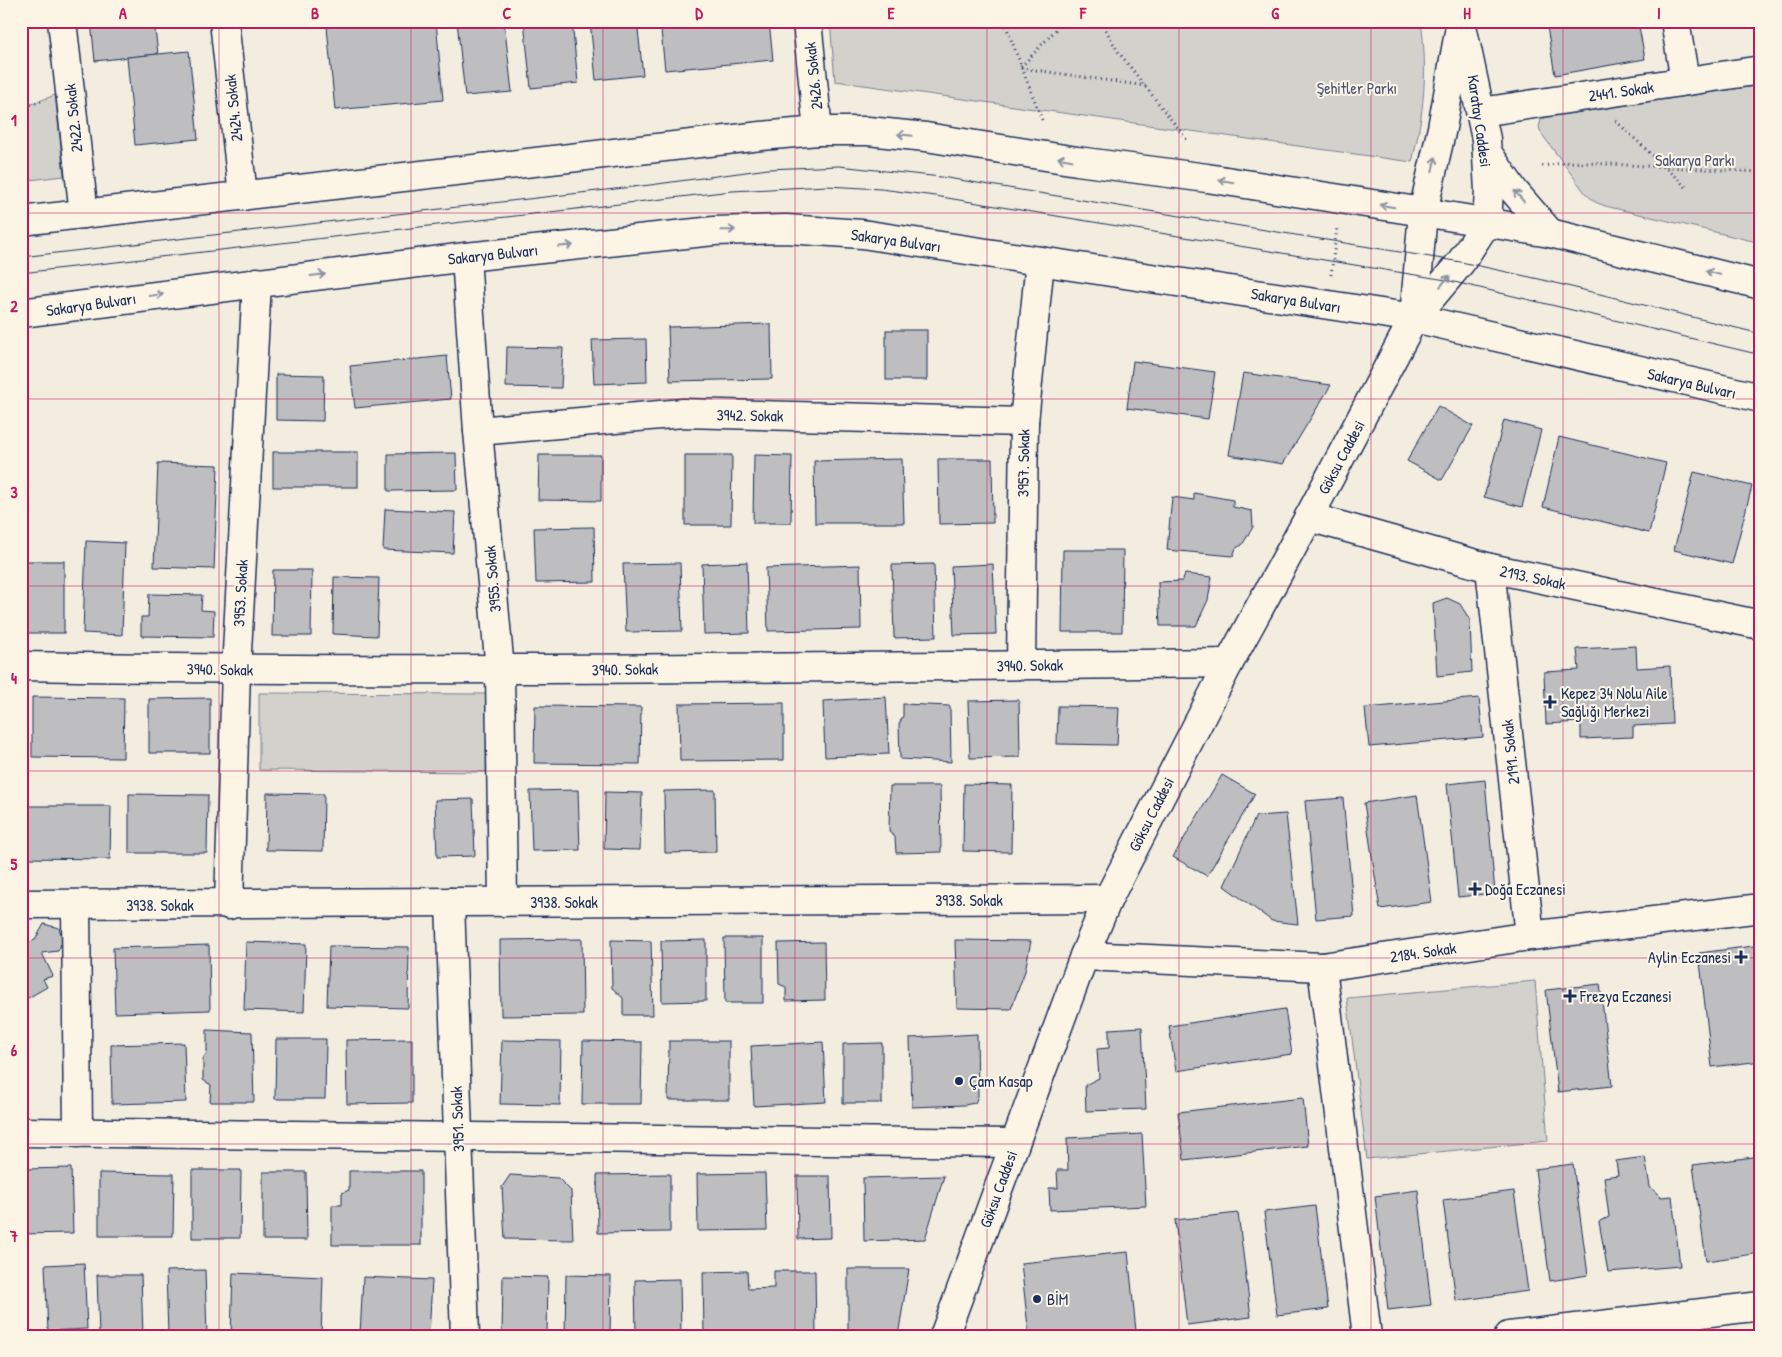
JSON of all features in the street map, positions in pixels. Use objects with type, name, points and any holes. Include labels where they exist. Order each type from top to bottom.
[{"type":"street","name":"2422. Sokak","points":[[62,21],[84,214]]},
{"type":"street","name":"2424. Sokak","points":[[224,21],[243,196]]},
{"type":"street","name":"2426. Sokak","points":[[807,21],[818,131]]},
{"type":"street","name":"Karatay Caddesi","points":[[1461,21],[1481,112],[1487,152],[1489,191],[1487,222]]},
{"type":"street","name":"Karatay Caddesi","points":[[1414,318],[1423,212],[1442,128],[1461,21]]},
{"type":"street","points":[[1675,21],[1685,81]]},
{"type":"street","name":"2441. Sokak","points":[[1481,112],[1761,70]]},
{"type":"street","points":[[21,221],[818,131],[868,131],[926,137],[1077,161],[1207,178],[1487,222],[1550,233],[1761,285]]},
{"type":"street","points":[[1487,152],[1514,191],[1550,233]]},
{"type":"street","points":[[1414,318],[1461,262],[1487,222]]},
{"type":"street","name":"Sakarya Bulvarı","points":[[21,313],[466,257],[714,230],[786,229],[862,234],[1414,318],[1761,398]]},
{"type":"street","name":"3955. Sokak","points":[[466,257],[478,431],[500,670],[503,902]]},
{"type":"street","name":"3957. Sokak","points":[[1022,665],[1024,422],[1040,261]]},
{"type":"street","name":"3953. Sokak","points":[[229,904],[236,670],[256,282]]},
{"type":"street","name":"Göksu Caddesi","points":[[944,1336],[1084,956],[1108,899],[1229,663],[1309,518],[1414,318]]},
{"type":"street","name":"3942. Sokak","points":[[478,431],[683,413],[1024,422]]},
{"type":"street","name":"2193. Sokak","points":[[1309,518],[1490,568],[1761,625]]},
{"type":"street","name":"2191. Sokak","points":[[1490,568],[1530,936]]},
{"type":"street","name":"3940. Sokak","points":[[21,666],[236,670],[500,670],[1229,663]]},
{"type":"street","name":"3938. Sokak","points":[[21,904],[1108,899]]},
{"type":"street","name":"3951. Sokak","points":[[450,902],[465,1336]]},
{"type":"street","points":[[76,904],[78,1132]]},
{"type":"street","name":"2184. Sokak","points":[[1084,956],[1322,967],[1530,936],[1761,908]]},
{"type":"street","points":[[1322,967],[1367,1336]]},
{"type":"street","points":[[21,1132],[1015,1143]]},
{"type":"street","points":[[1508,1336],[1761,1306]]},
{"type":"path","points":[[1004,21],[1042,120]]},
{"type":"path","points":[[1021,68],[1064,21]]},
{"type":"path","points":[[1101,21],[1117,50],[1187,140]]},
{"type":"path","points":[[1021,68],[1146,86]]},
{"type":"path","points":[[1589,95],[1687,188]]},
{"type":"path","points":[[1542,166],[1570,162],[1761,172]]},
{"type":"path","points":[[1326,305],[1342,199]]},
{"type":"green space","name":"Şehitler Parkı","points":[[830,21],[1421,21],[1424,92],[1412,162],[835,81]]},
{"type":"green space","name":"Sakarya Parkı","points":[[1761,85],[1761,243],[1595,202],[1586,194],[1541,133],[1539,127],[1541,120],[1547,117]]},
{"type":"green space","points":[[55,95],[64,176],[21,181],[21,108]]},
{"type":"green space","points":[[259,693],[487,694],[486,772],[259,770]]},
{"type":"green space","points":[[1535,981],[1548,1141],[1367,1159],[1347,998]]},
{"type":"building","points":[[91,21],[154,21],[158,54],[95,61]]},
{"type":"building","points":[[391,21],[436,21],[443,100],[335,110],[327,27]]},
{"type":"building","points":[[457,21],[504,21],[512,92],[465,96]]},
{"type":"building","points":[[524,21],[572,21],[578,83],[531,88]]},
{"type":"building","points":[[590,21],[637,21],[643,75],[596,80]]},
{"type":"building","points":[[660,21],[769,21],[773,60],[665,70]]},
{"type":"building","points":[[1546,21],[1638,21],[1645,59],[1555,75]]},
{"type":"building","points":[[189,51],[198,139],[135,145],[127,57]]},
{"type":"building","points":[[21,72],[29,93],[21,96]]},
{"type":"building","points":[[771,324],[772,379],[670,381],[668,327]]},
{"type":"building","points":[[886,330],[927,330],[927,380],[886,380]]},
{"type":"building","points":[[646,339],[647,382],[594,384],[592,340]]},
{"type":"building","points":[[507,347],[563,348],[561,388],[506,387]]},
{"type":"building","points":[[447,356],[451,399],[355,408],[350,366]]},
{"type":"building","points":[[1133,361],[1215,372],[1208,419],[1127,408]]},
{"type":"building","points":[[1243,373],[1331,385],[1283,464],[1229,455]]},
{"type":"building","points":[[276,374],[324,375],[323,421],[276,420]]},
{"type":"building","points":[[1438,406],[1473,426],[1442,480],[1407,461]]},
{"type":"building","points":[[1504,420],[1541,430],[1522,507],[1484,497]]},
{"type":"building","points":[[1559,437],[1666,463],[1649,533],[1543,507]]},
{"type":"building","points":[[273,452],[358,452],[358,487],[273,487]]},
{"type":"building","points":[[456,453],[457,490],[388,491],[388,454]]},
{"type":"building","points":[[539,455],[601,455],[601,501],[538,500]]},
{"type":"building","points":[[685,455],[732,455],[731,525],[685,525]]},
{"type":"building","points":[[754,455],[792,456],[791,523],[753,523]]},
{"type":"building","points":[[902,459],[904,523],[815,523],[814,461]]},
{"type":"building","points":[[938,459],[992,459],[993,523],[939,524]]},
{"type":"building","points":[[158,463],[218,465],[214,569],[154,567]]},
{"type":"building","points":[[1694,472],[1752,486],[1732,564],[1674,550]]},
{"type":"building","points":[[1194,493],[1233,500],[1233,507],[1252,511],[1253,527],[1242,545],[1236,548],[1233,556],[1167,550],[1172,497],[1194,500]]},
{"type":"building","points":[[385,509],[455,512],[453,553],[383,550]]},
{"type":"building","points":[[594,527],[595,582],[536,583],[534,528]]},
{"type":"building","points":[[86,541],[125,543],[122,635],[83,633]]},
{"type":"building","points":[[1063,550],[1123,550],[1122,632],[1062,632]]},
{"type":"building","points":[[21,561],[64,561],[64,633],[21,633]]},
{"type":"building","points":[[747,562],[749,633],[704,634],[702,564]]},
{"type":"building","points":[[680,563],[682,631],[626,632],[623,564]]},
{"type":"building","points":[[934,564],[936,637],[894,638],[892,565]]},
{"type":"building","points":[[993,564],[996,634],[954,635],[951,566]]},
{"type":"building","points":[[860,565],[861,629],[768,631],[766,568]]},
{"type":"building","points":[[273,570],[312,570],[311,636],[272,636]]},
{"type":"building","points":[[1185,574],[1212,577],[1208,600],[1196,626],[1160,626],[1158,582],[1182,581]]},
{"type":"building","points":[[334,577],[379,578],[377,636],[333,634]]},
{"type":"building","points":[[149,594],[202,595],[201,610],[214,611],[213,637],[141,636],[141,617],[148,617]]},
{"type":"building","points":[[1447,598],[1460,604],[1470,620],[1472,672],[1437,676],[1433,603]]},
{"type":"building","points":[[1636,646],[1637,668],[1670,666],[1672,724],[1633,726],[1633,737],[1581,739],[1581,722],[1546,724],[1544,672],[1579,670],[1577,649]]},
{"type":"building","points":[[32,697],[124,698],[123,758],[32,757]]},
{"type":"building","points":[[886,697],[889,754],[825,757],[823,701]]},
{"type":"building","points":[[210,698],[210,753],[149,753],[149,699]]},
{"type":"building","points":[[1479,698],[1483,737],[1369,747],[1365,708]]},
{"type":"building","points":[[1019,700],[1020,757],[970,758],[968,701]]},
{"type":"building","points":[[784,703],[784,760],[680,761],[679,704]]},
{"type":"building","points":[[903,704],[950,706],[951,762],[900,759],[899,724],[903,716]]},
{"type":"building","points":[[535,706],[641,707],[640,764],[534,763]]},
{"type":"building","points":[[1058,706],[1119,707],[1117,745],[1057,744]]},
{"type":"building","points":[[1222,775],[1255,794],[1207,876],[1173,857]]},
{"type":"building","points":[[1485,780],[1495,893],[1458,897],[1447,784]]},
{"type":"building","points":[[964,784],[1012,785],[1011,852],[963,851]]},
{"type":"building","points":[[890,786],[940,786],[941,852],[896,853],[895,837],[889,832]]},
{"type":"building","points":[[578,790],[580,850],[532,851],[530,791]]},
{"type":"building","points":[[715,790],[716,852],[665,853],[664,791]]},
{"type":"building","points":[[605,792],[642,793],[640,850],[604,849]]},
{"type":"building","points":[[267,793],[324,794],[323,851],[266,850]]},
{"type":"building","points":[[129,794],[208,795],[207,853],[129,853]]},
{"type":"building","points":[[1417,795],[1432,902],[1380,909],[1364,803]]},
{"type":"building","points":[[1343,798],[1354,916],[1316,919],[1305,801]]},
{"type":"building","points":[[473,799],[475,856],[437,857],[435,800]]},
{"type":"building","points":[[21,806],[111,806],[110,859],[21,858]]},
{"type":"building","points":[[1286,814],[1298,924],[1272,921],[1224,886],[1256,816]]},
{"type":"building","points":[[44,924],[59,928],[63,940],[58,951],[42,953],[53,976],[43,979],[47,987],[21,1002],[21,930],[27,943],[35,940]]},
{"type":"building","points":[[724,938],[763,938],[763,1003],[725,1003]]},
{"type":"building","points":[[582,939],[583,1015],[501,1016],[500,940]]},
{"type":"building","points":[[611,940],[651,941],[653,1015],[623,1015],[623,998],[612,988]]},
{"type":"building","points":[[706,940],[706,1001],[662,1002],[661,941]]},
{"type":"building","points":[[955,940],[1031,941],[1025,971],[1011,1009],[957,1008]]},
{"type":"building","points":[[246,942],[306,944],[304,1012],[244,1010]]},
{"type":"building","points":[[824,942],[825,1000],[786,1001],[786,987],[779,984],[778,943]]},
{"type":"building","points":[[209,945],[210,1010],[115,1013],[113,948]]},
{"type":"building","points":[[1761,945],[1761,1061],[1712,1067],[1699,953]]},
{"type":"building","points":[[329,946],[409,947],[408,1008],[327,1006]]},
{"type":"building","points":[[1600,984],[1612,1086],[1558,1092],[1546,990]]},
{"type":"building","points":[[1285,1009],[1292,1054],[1176,1071],[1169,1026]]},
{"type":"building","points":[[1142,1027],[1146,1109],[1086,1111],[1085,1085],[1099,1078],[1097,1049],[1109,1048],[1109,1029]]},
{"type":"building","points":[[207,1030],[252,1032],[254,1102],[210,1102],[211,1085],[203,1080],[203,1059],[207,1052]]},
{"type":"building","points":[[977,1034],[978,1096],[975,1103],[912,1107],[910,1038]]},
{"type":"building","points":[[276,1039],[326,1039],[325,1099],[275,1099]]},
{"type":"building","points":[[412,1039],[412,1103],[347,1104],[346,1040]]},
{"type":"building","points":[[502,1040],[561,1041],[560,1105],[500,1104]]},
{"type":"building","points":[[583,1041],[642,1042],[641,1104],[582,1104]]},
{"type":"building","points":[[669,1041],[729,1041],[729,1100],[668,1100]]},
{"type":"building","points":[[823,1042],[826,1102],[754,1106],[751,1046]]},
{"type":"building","points":[[184,1043],[186,1102],[112,1104],[111,1045]]},
{"type":"building","points":[[882,1043],[882,1103],[843,1103],[843,1044]]},
{"type":"building","points":[[1303,1098],[1308,1146],[1184,1160],[1178,1112]]},
{"type":"building","points":[[1142,1134],[1146,1206],[1050,1210],[1049,1188],[1058,1188],[1057,1170],[1068,1170],[1067,1138]]},
{"type":"building","points":[[1761,1156],[1761,1253],[1706,1261],[1693,1165]]},
{"type":"building","points":[[1645,1157],[1650,1187],[1661,1197],[1672,1196],[1680,1266],[1608,1272],[1599,1222],[1609,1217],[1604,1177],[1618,1175],[1616,1161]]},
{"type":"building","points":[[1573,1164],[1588,1275],[1550,1281],[1535,1169]]},
{"type":"building","points":[[71,1168],[73,1233],[21,1234],[21,1169]]},
{"type":"building","points":[[192,1170],[241,1170],[240,1238],[192,1238]]},
{"type":"building","points":[[349,1171],[421,1171],[421,1245],[332,1245],[332,1205],[342,1205],[342,1193],[349,1190]]},
{"type":"building","points":[[263,1172],[306,1172],[307,1240],[263,1240]]},
{"type":"building","points":[[99,1173],[174,1174],[173,1236],[99,1236]]},
{"type":"building","points":[[765,1173],[767,1230],[698,1231],[697,1174]]},
{"type":"building","points":[[670,1174],[670,1232],[598,1233],[597,1175]]},
{"type":"building","points":[[510,1175],[558,1178],[571,1191],[573,1240],[505,1239],[502,1187]]},
{"type":"building","points":[[797,1176],[830,1176],[831,1238],[798,1239]]},
{"type":"building","points":[[944,1176],[925,1239],[864,1241],[863,1178]]},
{"type":"building","points":[[1418,1190],[1431,1305],[1388,1310],[1375,1196]]},
{"type":"building","points":[[1514,1191],[1528,1291],[1456,1301],[1443,1200]]},
{"type":"building","points":[[1315,1206],[1328,1309],[1277,1315],[1264,1212]]},
{"type":"building","points":[[1238,1213],[1251,1317],[1187,1325],[1175,1220]]},
{"type":"building","points":[[1128,1252],[1136,1331],[1093,1336],[1029,1336],[1021,1263]]},
{"type":"building","points":[[84,1263],[87,1329],[48,1331],[45,1265]]},
{"type":"building","points":[[848,1269],[909,1269],[898,1336],[848,1336]]},
{"type":"building","points":[[205,1270],[207,1336],[168,1336],[166,1271]]},
{"type":"building","points":[[747,1271],[748,1289],[774,1288],[774,1271],[815,1271],[816,1336],[704,1336],[703,1272]]},
{"type":"building","points":[[233,1273],[323,1277],[321,1336],[231,1336]]},
{"type":"building","points":[[97,1275],[141,1275],[143,1336],[99,1336]]},
{"type":"building","points":[[566,1275],[611,1276],[610,1336],[565,1336]]},
{"type":"building","points":[[503,1276],[548,1277],[547,1336],[502,1336]]},
{"type":"building","points":[[363,1277],[432,1280],[429,1336],[360,1335]]},
{"type":"building","points":[[680,1279],[681,1336],[636,1336],[635,1280]]},
{"type":"tram line","points":[[21,257],[650,185],[768,169],[839,166],[941,177],[1461,262],[1539,279],[1761,334]]},
{"type":"tram line","points":[[21,273],[732,191],[827,186],[881,189],[935,196],[1446,280],[1761,355]]},
{"type":"place","name":"Kepez 34 Nolu Aile Sağlığı Merkezi","points":[[1550,702]]},
{"type":"place","name":"Doğa Eczanesi","points":[[1475,889]]},
{"type":"place","name":"Aylin Eczanesi","points":[[1741,957]]},
{"type":"place","name":"Frezya Eczanesi","points":[[1570,996]]},
{"type":"place","name":"Çam Kasap","points":[[959,1081]]},
{"type":"place","name":"BİM","points":[[1037,1299]]}]
